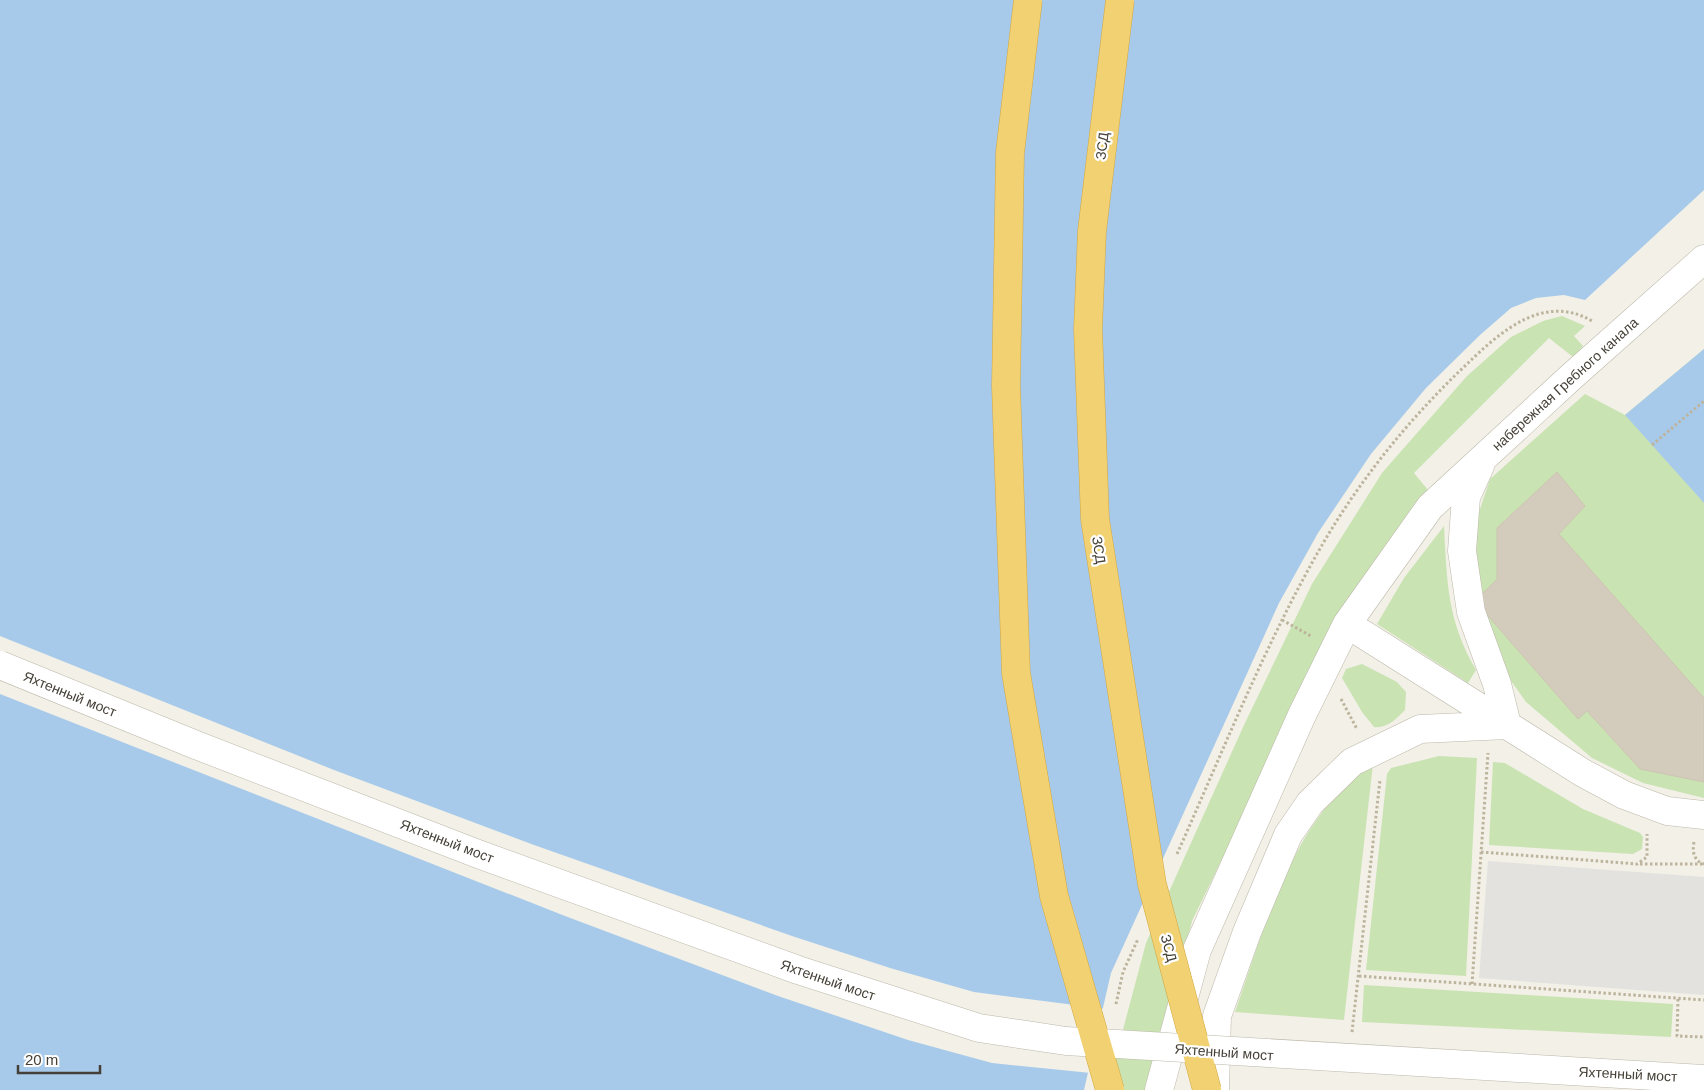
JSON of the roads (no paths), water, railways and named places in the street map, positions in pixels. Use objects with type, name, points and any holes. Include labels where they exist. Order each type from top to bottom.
[{"type":"highway","points":[[1028,0],[1010,153],[1006,386],[1016,673],[1054,896],[1110,1090]]},
{"type":"highway","name":"ЗСД","points":[[1120,0],[1092,231],[1088,329],[1094,519],[1152,884],[1207,1090]]},
{"type":"street","name":"набережная Гребного канала","points":[[1507,725],[1497,684],[1471,612],[1462,551],[1466,497],[1484,457],[1571,376],[1704,259]]},
{"type":"street","points":[[1159,1090],[1197,950],[1302,715],[1347,624],[1430,507],[1484,457]]},
{"type":"street","points":[[1347,624],[1575,769],[1624,795],[1667,811],[1700,827]]},
{"type":"street","name":"Яхтенный мост","points":[[0,665],[196,745],[478,854],[798,970],[979,1028],[1066,1042],[1704,1079]]},
{"type":"street","points":[[1215,1090],[1217,1016],[1247,932],[1288,835],[1310,803],[1352,762],[1420,729],[1507,725]]},
{"type":"water","points":[[0,0],[1704,0],[1704,190],[1585,300],[1564,295],[1536,298],[1511,308],[1480,335],[1426,388],[1371,454],[1318,533],[1279,603],[1111,973],[1084,1090],[0,1090]]},
{"type":"water","points":[[1704,349],[1704,503],[1625,415]]}]
